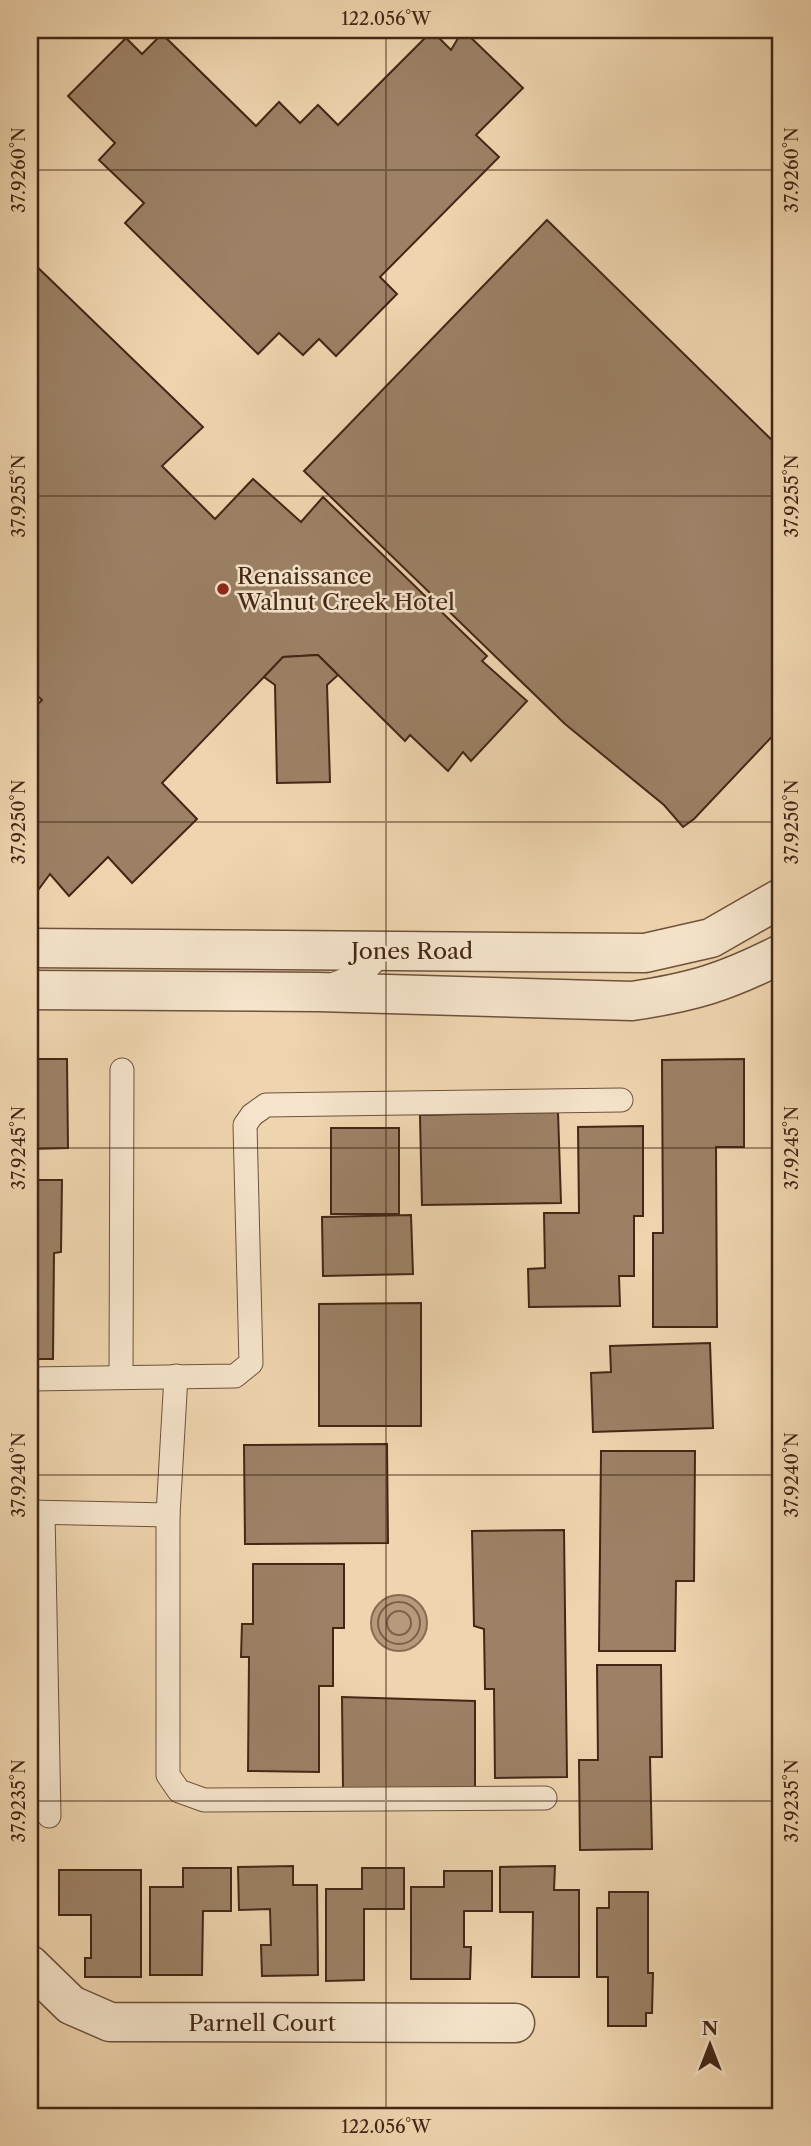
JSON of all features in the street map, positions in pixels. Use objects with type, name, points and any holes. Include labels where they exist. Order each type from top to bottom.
[{"type":"street","name":"Jones Road","points":[[30,948],[645,953],[712,938],[781,898]]},
{"type":"street","name":"Jones Road","points":[[30,990],[318,992],[632,1001],[678,995],[730,980],[781,954]]},
{"type":"street","name":"Parnell Court","points":[[30,1965],[72,2005],[110,2022],[515,2023]]},
{"type":"lane","points":[[318,992],[364,972],[383,951]]},
{"type":"lane","points":[[121,1377],[122,1070]]},
{"type":"lane","points":[[30,1379],[235,1376],[251,1363],[245,1125],[252,1115],[266,1105],[621,1100]]},
{"type":"lane","points":[[176,1376],[168,1515],[168,1775],[178,1791],[204,1800],[545,1798]]},
{"type":"lane","points":[[49,1816],[36,1513],[168,1515]]},
{"type":"water","points":[[399,1595],[414,1600],[422,1608],[427,1623],[422,1638],[414,1646],[399,1651],[384,1646],[376,1638],[371,1623],[376,1608],[384,1600]]},
{"type":"building","points":[[463,30],[523,88],[476,135],[499,157],[380,277],[397,294],[336,356],[319,339],[303,355],[279,333],[258,354],[125,223],[144,203],[99,160],[115,143],[68,96],[126,38],[142,54],[162,34],[256,126],[279,102],[300,123],[318,105],[338,125],[432,31],[451,50]]},
{"type":"building","points":[[547,220],[781,449],[781,727],[694,819],[683,827],[664,805],[565,724],[304,471]]},
{"type":"building","name":"Renaissance Walnut Creek Hotel","points":[[30,260],[203,427],[162,466],[215,519],[253,479],[301,522],[323,497],[487,656],[482,661],[527,701],[471,761],[463,752],[448,771],[410,735],[405,741],[318,655],[283,657],[162,783],[197,819],[132,883],[108,857],[69,896],[50,874],[33,897],[30,894],[30,712],[42,700],[30,689]]},
{"type":"building","points":[[318,655],[338,675],[327,685],[330,782],[277,783],[275,685],[264,677],[283,657]]},
{"type":"building","points":[[30,1059],[67,1059],[68,1148],[30,1149]]},
{"type":"building","points":[[744,1059],[744,1147],[716,1147],[717,1327],[653,1327],[653,1233],[663,1233],[662,1060]]},
{"type":"building","points":[[558,1112],[561,1203],[422,1205],[420,1115]]},
{"type":"building","points":[[643,1126],[643,1216],[634,1216],[634,1276],[619,1276],[620,1306],[529,1307],[528,1269],[545,1268],[544,1213],[579,1213],[578,1127]]},
{"type":"building","points":[[331,1128],[399,1128],[399,1214],[331,1214]]},
{"type":"building","points":[[30,1180],[62,1180],[61,1252],[54,1253],[53,1359],[30,1359]]},
{"type":"building","points":[[411,1215],[413,1274],[323,1276],[322,1217]]},
{"type":"building","points":[[421,1303],[421,1426],[319,1426],[319,1304]]},
{"type":"building","points":[[710,1343],[713,1428],[593,1432],[591,1373],[611,1372],[610,1346]]},
{"type":"building","points":[[387,1444],[388,1543],[245,1544],[244,1445]]},
{"type":"building","points":[[601,1451],[695,1451],[694,1581],[676,1581],[675,1651],[599,1651]]},
{"type":"building","points":[[564,1530],[567,1777],[495,1778],[494,1689],[485,1689],[484,1629],[474,1626],[472,1531]]},
{"type":"building","points":[[253,1564],[344,1564],[344,1628],[333,1628],[333,1686],[319,1686],[319,1772],[248,1771],[249,1657],[241,1657],[242,1624],[253,1624]]},
{"type":"building","points":[[597,1665],[661,1665],[662,1757],[650,1757],[652,1849],[580,1850],[579,1760],[598,1760]]},
{"type":"building","points":[[342,1697],[475,1701],[475,1787],[343,1789]]},
{"type":"building","points":[[293,1866],[293,1885],[317,1885],[318,1975],[262,1976],[261,1945],[271,1945],[270,1909],[239,1910],[238,1867]]},
{"type":"building","points":[[555,1866],[554,1890],[579,1890],[579,1977],[532,1977],[533,1912],[500,1912],[500,1867]]},
{"type":"building","points":[[183,1868],[231,1868],[231,1911],[203,1911],[202,1975],[150,1975],[150,1887],[183,1887]]},
{"type":"building","points":[[362,1868],[404,1868],[404,1909],[364,1909],[364,1980],[326,1981],[326,1889],[362,1889]]},
{"type":"building","points":[[59,1870],[141,1870],[141,1977],[85,1977],[85,1958],[91,1958],[91,1915],[59,1915]]},
{"type":"building","points":[[444,1871],[492,1871],[492,1911],[464,1911],[464,1947],[471,1947],[470,1979],[411,1979],[411,1887],[444,1887]]},
{"type":"building","points":[[609,1892],[648,1892],[648,1973],[653,1973],[652,2013],[646,2013],[646,2026],[608,2026],[608,1977],[597,1977],[597,1908],[609,1908]]},
{"type":"place","name":"Renaissance Walnut Creek Hotel","points":[[223,589]]}]
